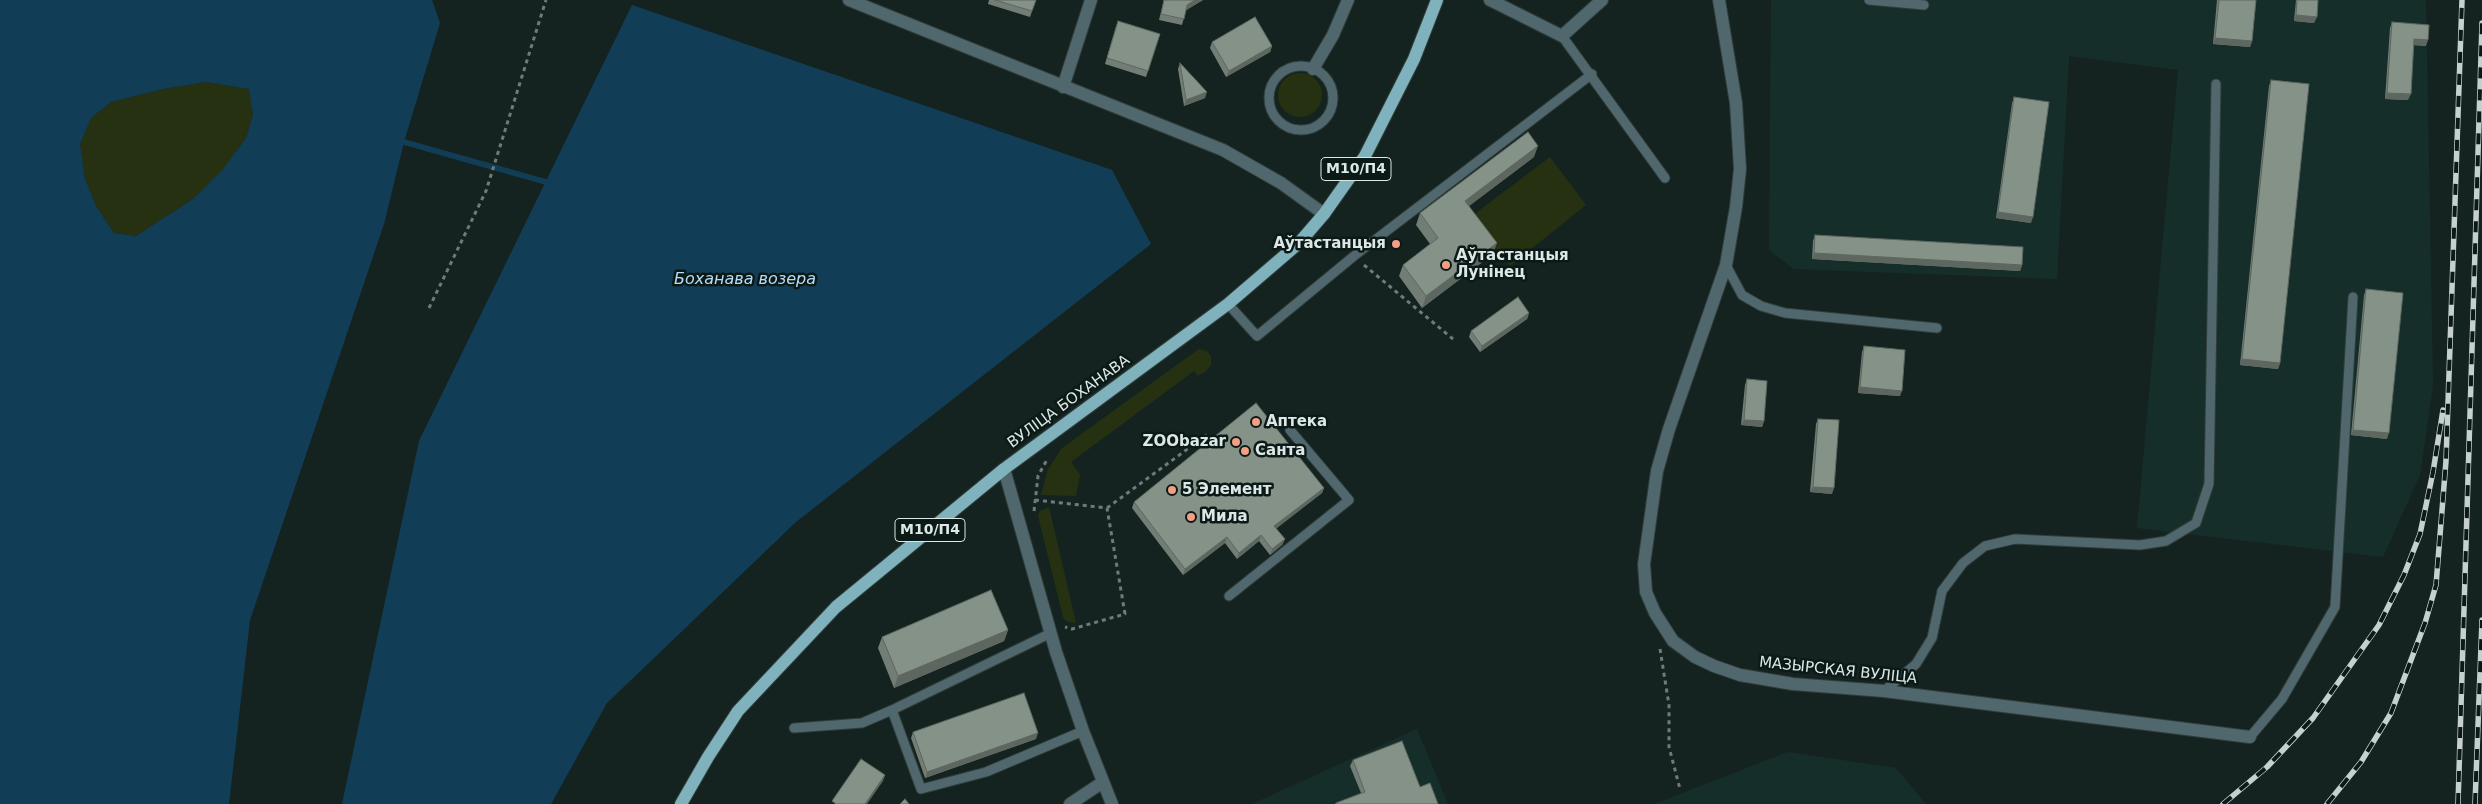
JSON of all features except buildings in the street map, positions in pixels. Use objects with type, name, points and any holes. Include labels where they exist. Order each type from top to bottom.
[{"type":"main road","name":"ВУЛІЦА БОХАНАВА","points":[[681,804],[738,710],[836,607],[1004,470],[1228,304],[1293,248],[1324,214],[1365,156],[1414,60],[1436,0]]},
{"type":"street","points":[[849,0],[1223,150],[1281,183],[1324,214]]},
{"type":"street","points":[[1063,87],[1091,0]]},
{"type":"street","points":[[1313,69],[1333,35],[1348,0]]},
{"type":"street","points":[[1490,0],[1562,36],[1602,0]]},
{"type":"street","name":"МАЗЫРСКАЯ ВУЛІЦА","points":[[1719,0],[1736,103],[1740,169],[1736,207],[1726,265],[1669,429],[1658,471],[1644,564],[1646,592],[1655,613],[1673,641],[1695,657],[1740,676],[1793,684],[1884,692],[2250,737]]},
{"type":"street","points":[[1004,470],[1056,630],[1083,731],[1112,804]]},
{"type":"street","points":[[1070,804],[1103,782]]},
{"type":"lane","points":[[1869,0],[1924,5]]},
{"type":"lane","points":[[1562,36],[1592,74],[1665,178]]},
{"type":"lane","points":[[1303,66],[1313,69],[1329,82],[1333,100],[1332,107],[1326,118],[1318,126],[1307,130],[1291,129],[1276,118],[1271,110],[1269,99],[1272,84],[1281,73],[1291,68],[1303,66]]},
{"type":"lane","points":[[1228,304],[1257,336],[1354,256],[1592,74]]},
{"type":"lane","points":[[1884,692],[1916,664],[1932,638],[1942,591],[1963,563],[1985,546],[2015,539],[2140,545],[2166,541],[2196,523],[2209,484],[2216,84]]},
{"type":"lane","points":[[1726,265],[1742,295],[1761,306],[1785,313],[1937,328]]},
{"type":"lane","points":[[2250,737],[2282,699],[2334,607],[2353,297]]},
{"type":"lane","points":[[1229,596],[1349,500],[1290,430]]},
{"type":"lane","points":[[794,728],[862,723],[1056,630]]},
{"type":"lane","points":[[892,710],[921,790],[986,772],[1083,731]]},
{"type":"path","points":[[429,308],[486,191],[546,0]]},
{"type":"path","points":[[1354,256],[1453,339]]},
{"type":"path","points":[[1035,500],[1107,508],[1208,434]]},
{"type":"path","points":[[1033,517],[1038,476],[1051,454]]},
{"type":"path","points":[[1056,630],[1072,629],[1125,614],[1107,508]]},
{"type":"path","points":[[1660,646],[1669,704],[1669,748],[1680,789]]},
{"type":"shaded area","points":[[1771,0],[2426,0],[2433,386],[2420,475],[2383,557],[2137,528],[2178,70],[2069,56],[2057,279],[1794,269],[1769,250]]},
{"type":"shaded area","points":[[1417,729],[1448,804],[1252,804]]},
{"type":"shaded area","points":[[1788,752],[1896,768],[1926,804],[1654,804]]},
{"type":"green space","points":[[1300,73],[1312,77],[1318,83],[1322,95],[1318,107],[1312,113],[1300,117],[1288,113],[1282,107],[1278,95],[1282,83],[1288,77]]},
{"type":"green space","points":[[206,82],[250,89],[253,115],[246,138],[223,169],[193,199],[136,236],[114,233],[96,206],[85,179],[80,144],[91,118],[111,102],[163,89]]},
{"type":"green space","points":[[1550,157],[1586,205],[1510,266],[1472,216]]},
{"type":"green space","points":[[1199,349],[1207,351],[1211,357],[1211,365],[1205,372],[1198,376],[1194,371],[1071,462],[1080,475],[1076,496],[1041,495],[1048,469],[1062,448]]},
{"type":"green space","points":[[1049,507],[1076,623],[1066,621],[1063,617],[1038,516],[1040,511]]},
{"type":"water","points":[[0,0],[432,0],[440,23],[404,142],[384,224],[250,620],[229,804],[0,804]],"holes":[[[206,82],[249,89],[253,115],[246,138],[223,169],[193,199],[136,236],[114,233],[96,206],[85,179],[80,144],[91,118],[111,102],[163,89]]]},
{"type":"water","name":"Боханава возера","points":[[632,5],[1112,170],[1151,244],[796,522],[607,703],[551,804],[342,804],[419,441]]},
{"type":"waterway","points":[[404,142],[546,182]]},
{"type":"railway","points":[[2327,804],[2361,762],[2391,713],[2425,623],[2436,585],[2446,461],[2462,0]]},
{"type":"railway","points":[[2458,804],[2482,23]]},
{"type":"railway","points":[[2223,804],[2267,767],[2313,718],[2379,625],[2404,575],[2420,534],[2443,410]]},
{"type":"railway","points":[[2475,804],[2482,620]]},
{"type":"place","name":"Аўтастанцыя","points":[[1396,244]]},
{"type":"place","name":"Аўтастанцыя Лунінец","points":[[1446,265]]},
{"type":"place","name":"Аптека","points":[[1256,422]]},
{"type":"place","name":"ZOObazar","points":[[1236,442]]},
{"type":"place","name":"Санта","points":[[1245,451]]},
{"type":"place","name":"5 Элемент","points":[[1172,490]]},
{"type":"place","name":"Мила","points":[[1191,517]]}]
